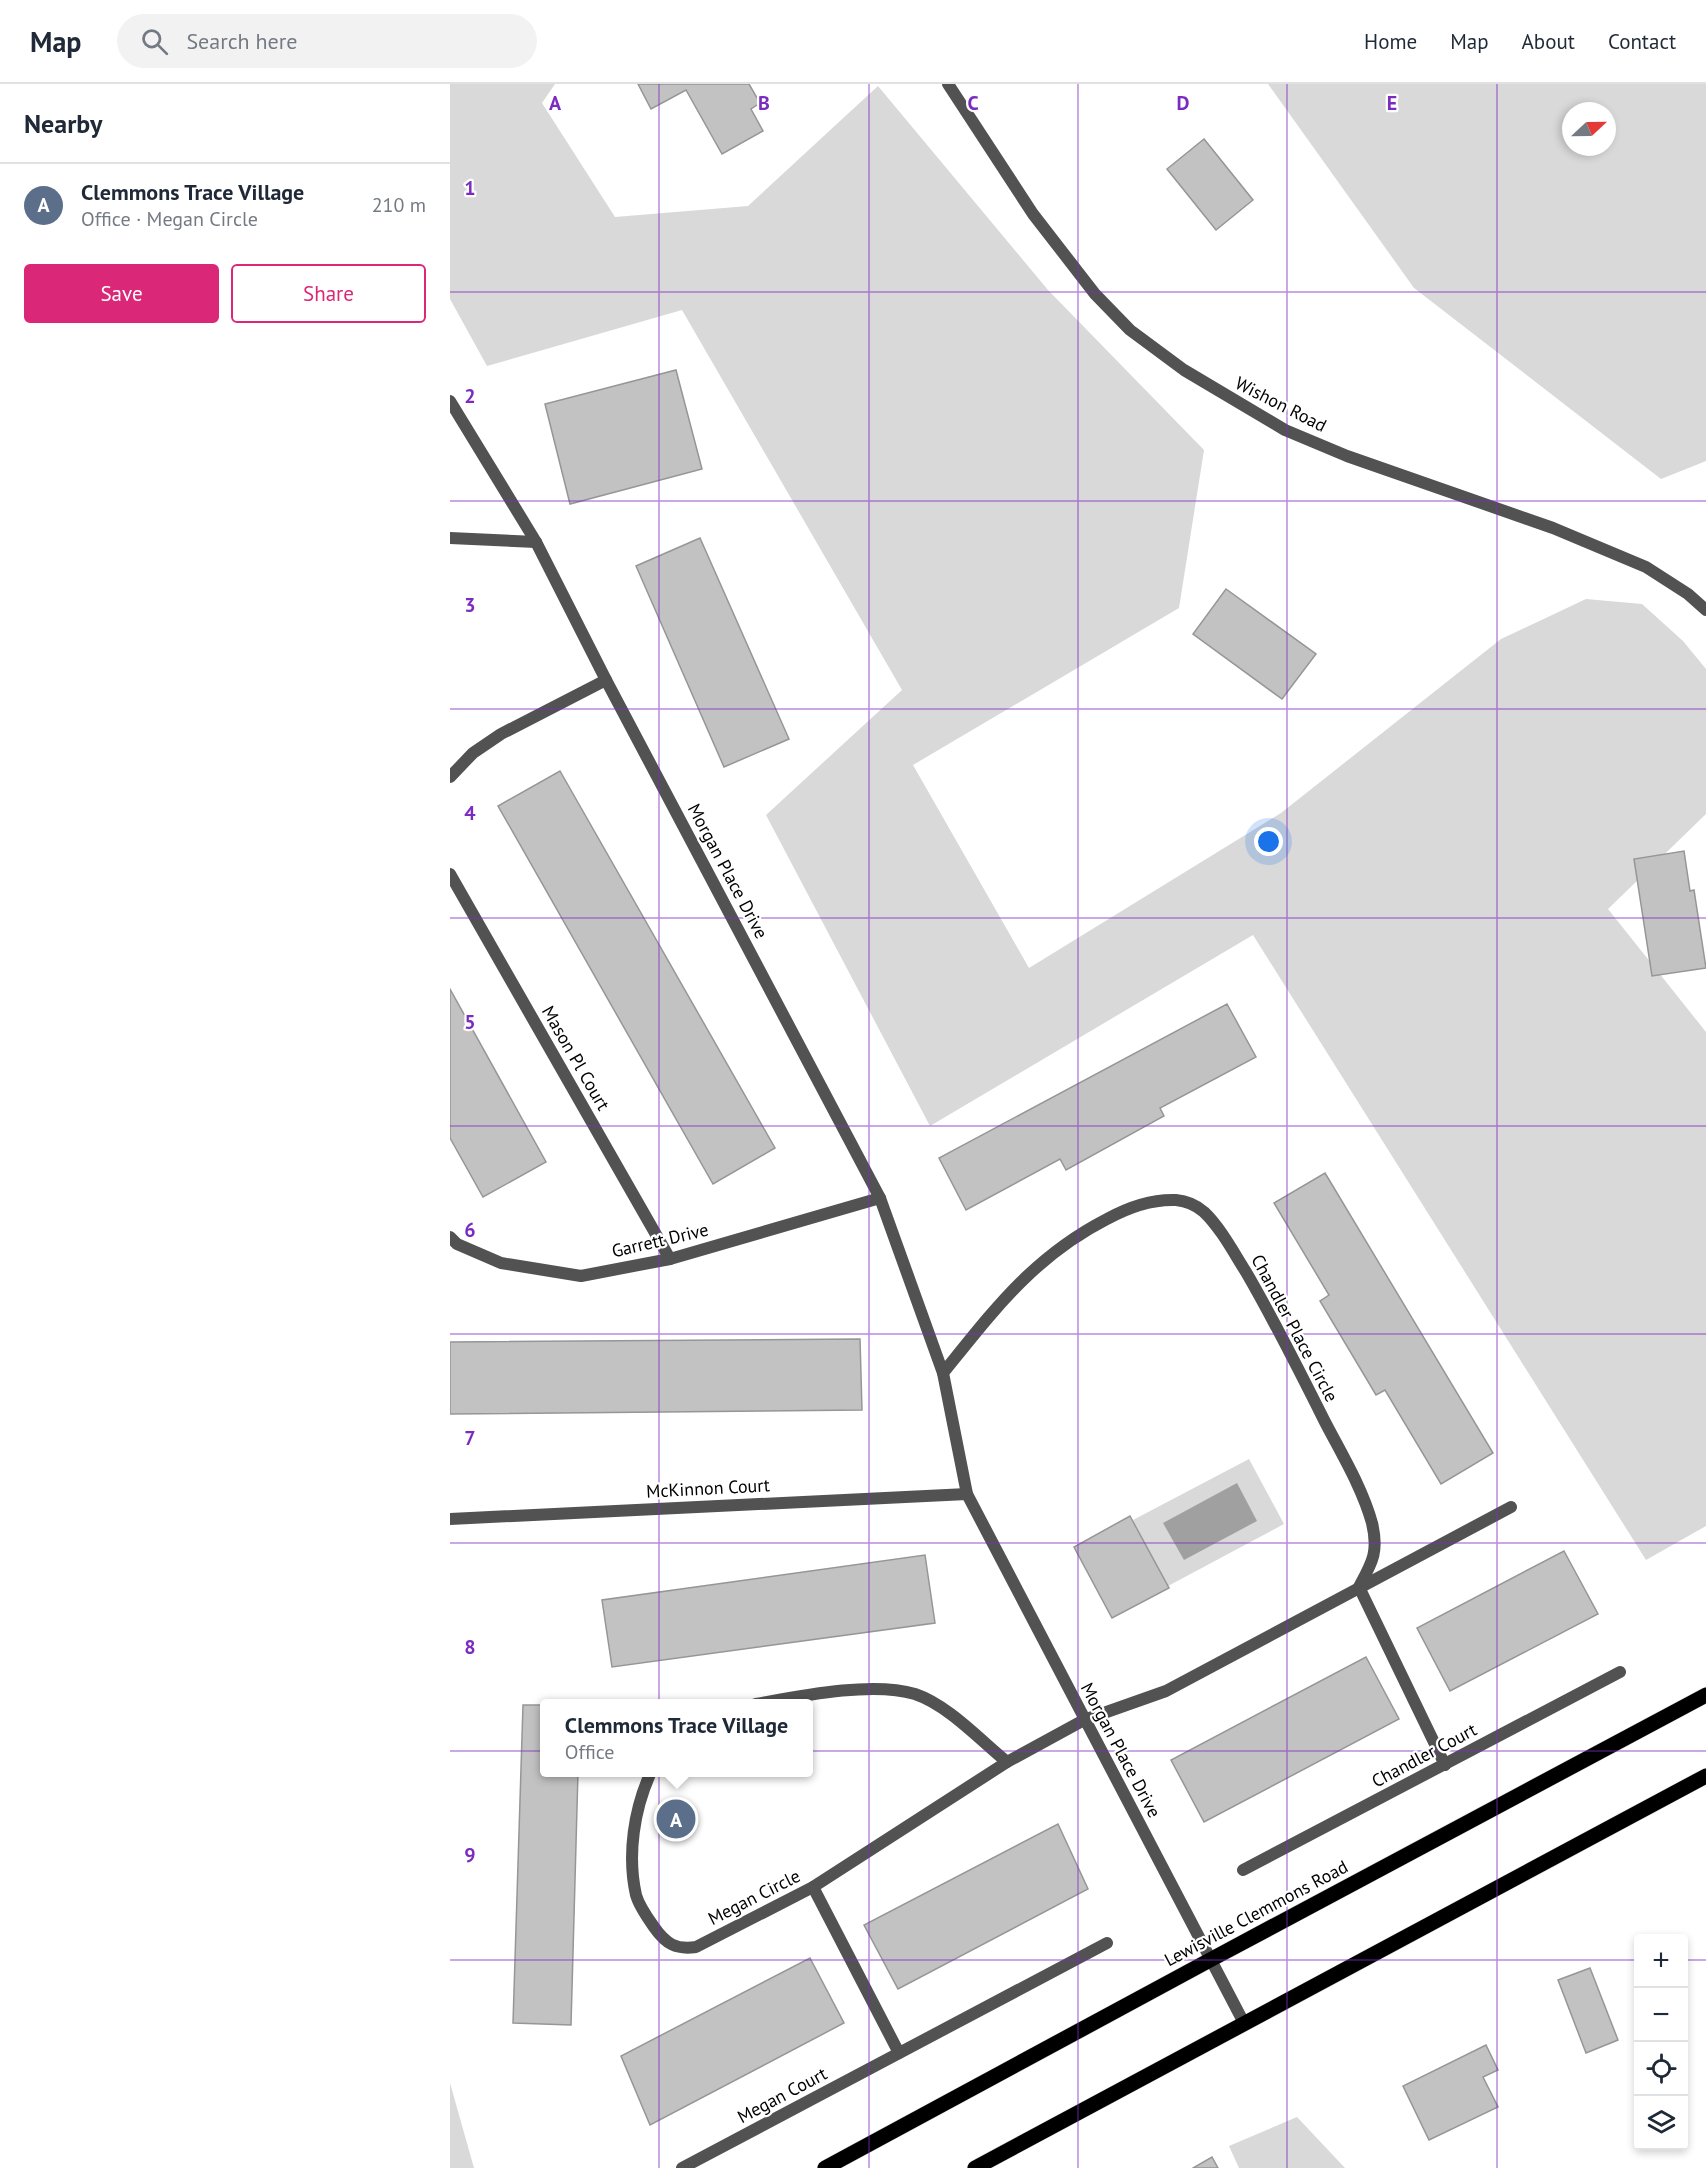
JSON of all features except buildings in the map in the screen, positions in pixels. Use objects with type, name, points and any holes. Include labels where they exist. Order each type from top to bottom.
[{"type":"main road","name":"Lewisville Clemmons Road","points":[[825,2168],[1706,1695]]},
{"type":"main road","points":[[975,2168],[1706,1776]]},
{"type":"street","name":"Wishon Road","points":[[948,84],[1033,214],[1095,294],[1130,330],[1184,370],[1285,430],[1347,456],[1554,528],[1646,567],[1688,594],[1706,610]]},
{"type":"street","name":"Morgan Place Drive","points":[[450,401],[536,542],[606,680],[880,1198],[943,1373]]},
{"type":"street","points":[[450,538],[536,542]]},
{"type":"street","points":[[450,777],[473,753],[501,734],[606,680]]},
{"type":"street","name":"Mason Pl Court","points":[[450,874],[670,1259]]},
{"type":"street","name":"Garrett Drive","points":[[450,1237],[457,1244],[501,1263],[581,1276],[670,1259],[880,1198]]},
{"type":"street","name":"Chandler Place Circle","points":[[943,1373],[1003,1300],[1038,1264],[1079,1233],[1123,1210],[1158,1201],[1177,1200],[1193,1204],[1205,1213],[1234,1252],[1276,1323],[1360,1492],[1372,1524],[1375,1557],[1359,1587]]},
{"type":"street","points":[[943,1373],[967,1494]]},
{"type":"street","name":"Morgan Place Drive","points":[[967,1494],[1244,2023]]},
{"type":"street","name":"McKinnon Court","points":[[450,1519],[967,1494]]},
{"type":"street","points":[[1084,1720],[1166,1691],[1511,1507]]},
{"type":"street","points":[[1359,1587],[1445,1765]]},
{"type":"street","name":"Chandler Court","points":[[1244,1870],[1620,1672]]},
{"type":"street","points":[[782,1699],[818,1692],[868,1690],[901,1691],[916,1695],[945,1710],[1007,1762]]},
{"type":"street","name":"Megan Circle","points":[[650,1777],[634,1830],[632,1864],[637,1897],[656,1930],[669,1943],[683,1949],[696,1947],[813,1887],[1007,1762],[1084,1720]]},
{"type":"street","points":[[813,1887],[899,2053]]},
{"type":"street","name":"Megan Court","points":[[682,2168],[1107,1943]]},
{"type":"shaded area","points":[[450,84],[555,84],[542,103],[615,217],[748,206],[878,86],[1048,290],[1204,450],[1179,608],[913,765],[1029,968],[1281,813],[1501,639],[1586,599],[1642,604],[1683,641],[1706,669],[1706,814],[1608,909],[1706,1032],[1706,1526],[1646,1560],[1253,935],[930,1126],[766,815],[902,690],[682,310],[487,366],[450,299]]},
{"type":"shaded area","points":[[1268,84],[1706,84],[1706,461],[1661,479],[1414,288]]},
{"type":"shaded area","points":[[1249,1459],[1284,1524],[1168,1586],[1133,1520]]},
{"type":"shaded area","points":[[1237,1483],[1257,1521],[1184,1560],[1163,1523]]},
{"type":"shaded area","points":[[450,2083],[474,2168],[450,2168]]},
{"type":"shaded area","points":[[1297,2117],[1345,2168],[1239,2168],[1229,2146]]},
{"type":"place","name":"Clemmons Trace Village","points":[[676,1819]]}]
